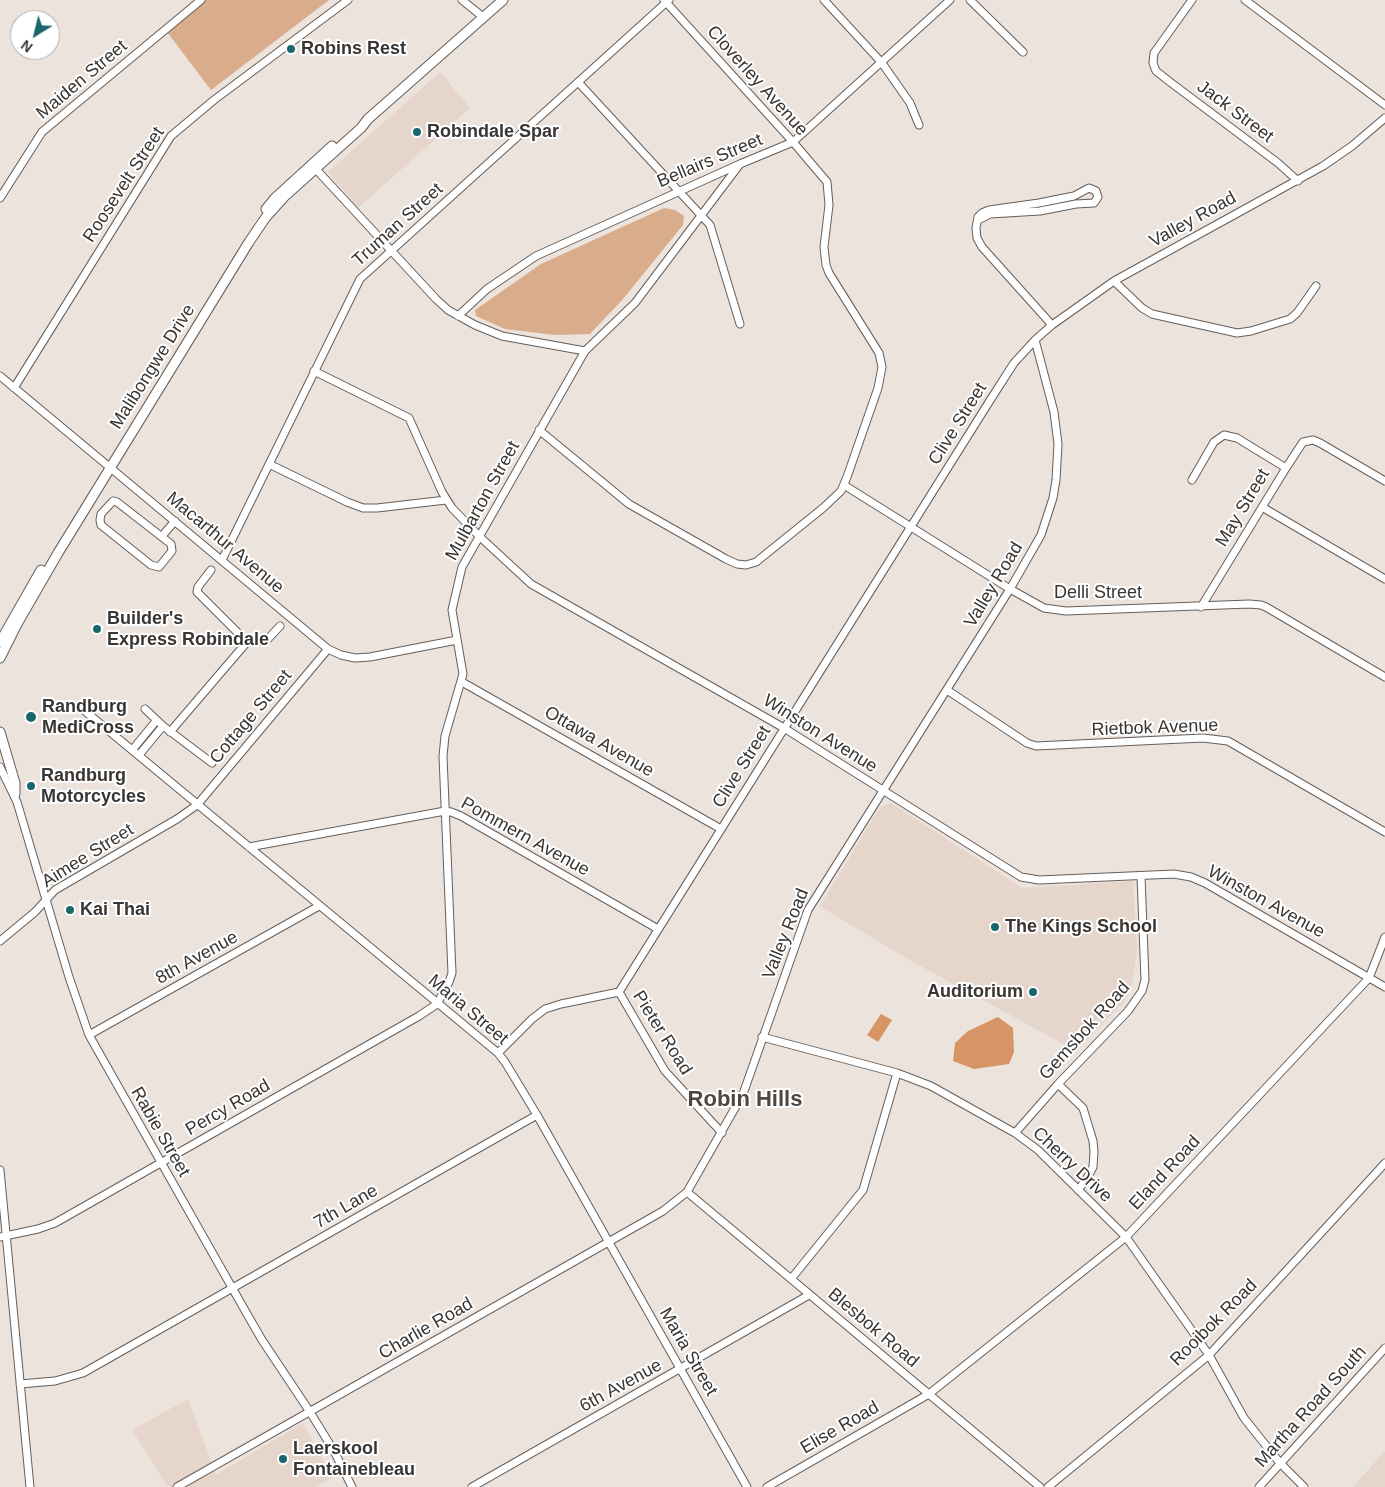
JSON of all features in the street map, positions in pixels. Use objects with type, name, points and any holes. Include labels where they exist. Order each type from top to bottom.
[{"type":"main road","name":"Malibongwe Drive","points":[[0,642],[34,581],[109,466],[256,232],[277,204],[313,166],[361,128],[368,119],[503,0]]},
{"type":"main road","name":"Malibongwe Drive","points":[[0,658],[8,639],[109,466]]},
{"type":"main road","points":[[0,732],[13,775],[14,794]]},
{"type":"street","name":"Maiden Street","points":[[0,198],[42,132],[201,0]]},
{"type":"street","name":"Roosevelt Street","points":[[14,388],[171,136],[214,100],[348,0]]},
{"type":"street","points":[[462,0],[483,17]]},
{"type":"street","points":[[824,0],[882,63],[910,102],[919,125]]},
{"type":"street","name":"Bellairs Street","points":[[458,316],[487,289],[536,256],[678,191],[793,142],[950,0]]},
{"type":"street","points":[[970,0],[1022,52]]},
{"type":"street","name":"Jack Street","points":[[1192,0],[1154,54],[1154,67],[1161,76],[1278,163],[1298,181]]},
{"type":"street","points":[[1245,0],[1385,105]]},
{"type":"street","name":"Truman Street","points":[[222,560],[360,279],[666,1]]},
{"type":"street","name":"Cloverley Avenue","points":[[666,1],[827,182],[829,205],[824,247],[826,265],[829,273],[879,352],[882,367],[878,388],[844,485]]},
{"type":"street","points":[[578,82],[712,228],[740,324]]},
{"type":"street","name":"Valley Road","points":[[686,1192],[722,1133],[745,1089],[808,910],[1010,589],[1041,535],[1056,480],[1058,444],[1057,424],[1035,340],[1052,325],[1114,281],[1208,228],[1298,181],[1346,150],[1385,118]]},
{"type":"street","name":"Mulbarton Street","points":[[437,1004],[449,982],[452,968],[443,750],[445,736],[462,682],[463,666],[452,618],[453,602],[462,567],[585,351],[635,303],[740,164]]},
{"type":"street","points":[[313,166],[442,306],[458,316],[502,336],[585,351]]},
{"type":"street","points":[[978,220],[990,214],[1040,211],[1076,204],[1094,203],[1098,195],[1094,189],[1089,188],[1074,196],[1039,204],[989,210],[980,215],[978,220],[976,228],[977,238],[982,247],[1052,325]]},
{"type":"street","points":[[1114,281],[1142,308],[1152,314],[1236,333],[1251,331],[1294,317],[1316,286]]},
{"type":"street","name":"Clive Street","points":[[619,992],[1009,370],[1035,340]]},
{"type":"street","name":"Winston Avenue","points":[[314,371],[409,418],[446,500],[479,536],[524,578],[541,590],[784,728],[1026,879],[1174,874],[1191,877],[1205,883],[1385,987]]},
{"type":"street","name":"Macarthur Avenue","points":[[0,376],[328,649],[340,655],[355,658],[370,657],[457,640]]},
{"type":"street","points":[[539,430],[629,504],[726,559],[742,566],[756,562],[823,508],[844,485]]},
{"type":"street","points":[[1192,480],[1214,442],[1224,435],[1237,438],[1286,468]]},
{"type":"street","name":"May Street","points":[[1201,607],[1303,442],[1313,440],[1320,443],[1385,481]]},
{"type":"street","points":[[269,464],[363,508],[446,500]]},
{"type":"street","name":"Delli Street","points":[[844,485],[1038,606],[1056,610],[1201,607],[1249,604],[1266,607],[1385,677]]},
{"type":"street","points":[[116,501],[162,536],[171,544],[172,549],[157,568],[101,525],[100,517],[110,503],[116,501]]},
{"type":"street","points":[[1262,507],[1385,579]]},
{"type":"street","points":[[162,536],[175,521]]},
{"type":"street","points":[[211,570],[198,587],[197,592],[248,642]]},
{"type":"street","points":[[170,732],[248,642],[266,641],[280,626]]},
{"type":"street","name":"Cottage Street","points":[[197,805],[328,649]]},
{"type":"street","name":"Ottawa Avenue","points":[[462,682],[721,829]]},
{"type":"street","name":"Rietbok Avenue","points":[[946,690],[1028,743],[1036,746],[1203,738],[1228,741],[1385,832]]},
{"type":"street","name":"Maria Street","points":[[80,707],[133,749],[197,805],[498,1054],[510,1070],[537,1116],[747,1487]]},
{"type":"street","points":[[145,709],[162,726],[212,763]]},
{"type":"street","points":[[133,749],[156,721]]},
{"type":"street","points":[[139,755],[162,726]]},
{"type":"street","name":"Rabie Street","points":[[0,767],[14,794],[89,1035],[262,1340],[334,1451],[352,1487]]},
{"type":"street","name":"Aimee Street","points":[[0,941],[35,912],[60,886],[177,820],[197,805]]},
{"type":"street","name":"Pommern Avenue","points":[[249,847],[445,811],[461,816],[658,928]]},
{"type":"street","name":"Gemsbok Road","points":[[1015,1133],[1058,1084],[1128,1011],[1142,992],[1145,980],[1141,876]]},
{"type":"street","name":"8th Avenue","points":[[89,1035],[319,906]]},
{"type":"street","name":"Eland Road","points":[[929,1394],[1126,1237],[1369,978],[1385,937]]},
{"type":"street","points":[[498,1054],[532,1019],[545,1009],[619,992]]},
{"type":"street","name":"Pieter Road","points":[[619,992],[653,1054],[665,1071],[722,1133]]},
{"type":"street","name":"Percy Road","points":[[3,1236],[38,1229],[55,1223],[437,1004]]},
{"type":"street","name":"Cherry Drive","points":[[762,1037],[897,1074],[931,1086],[1015,1133],[1038,1150],[1126,1237],[1209,1355],[1238,1409],[1280,1463],[1304,1487]]},
{"type":"street","points":[[792,1279],[863,1190],[897,1074]]},
{"type":"street","points":[[1058,1084],[1083,1108],[1093,1141],[1093,1167],[1078,1190]]},
{"type":"street","name":"7th Lane","points":[[20,1384],[55,1381],[83,1373],[537,1116]]},
{"type":"street","name":"Rooibok Road","points":[[1048,1487],[1209,1355],[1385,1163]]},
{"type":"street","points":[[0,1170],[3,1236],[30,1487]]},
{"type":"street","name":"Blesbok Road","points":[[686,1192],[1040,1487]]},
{"type":"street","name":"Charlie Road","points":[[177,1487],[663,1211],[686,1192]]},
{"type":"street","name":"6th Avenue","points":[[472,1487],[681,1370],[809,1295]]},
{"type":"street","name":"Martha Road South","points":[[1259,1487],[1385,1348]]},
{"type":"street","name":"Elise Road","points":[[766,1487],[929,1394]]},
{"type":"shaded area","points":[[205,0],[329,0],[211,90],[167,32]]},
{"type":"shaded area","points":[[440,72],[470,108],[358,208],[328,172]]},
{"type":"shaded area","points":[[664,208],[675,210],[684,216],[683,225],[623,299],[590,334],[555,335],[505,329],[476,316],[475,310],[541,264]]},
{"type":"shaded area","name":"The Kings School","points":[[891,803],[1022,888],[1133,881],[1137,948],[1132,985],[1125,1001],[1076,1051],[906,958],[820,906],[880,807]]},
{"type":"shaded area","points":[[881,1014],[892,1020],[878,1042],[867,1035]]},
{"type":"shaded area","points":[[998,1017],[1013,1028],[1014,1052],[1009,1064],[974,1069],[953,1061],[955,1043],[968,1031]]},
{"type":"shaded area","name":"Laerskool Fontainebleau","points":[[188,1399],[216,1475],[303,1423],[332,1477],[315,1487],[168,1487],[132,1430]]},
{"type":"shaded area","points":[[1385,1451],[1385,1487],[1353,1487]]},
{"type":"place","name":"Robins Rest","points":[[291,49]]},
{"type":"place","name":"Robindale Spar","points":[[417,132]]},
{"type":"place","name":"Builder's Express Robindale","points":[[97,629]]},
{"type":"place","name":"Randburg MediCross","points":[[31,717]]},
{"type":"place","name":"Randburg Motorcycles","points":[[31,786]]},
{"type":"place","name":"Kai Thai","points":[[70,910]]},
{"type":"place","name":"The Kings School","points":[[995,927]]},
{"type":"place","name":"Auditorium","points":[[1033,992]]},
{"type":"place","name":"Laerskool Fontainebleau","points":[[283,1459]]},
{"type":"district","name":"Robin Hills","points":[[745,1100]]}]
